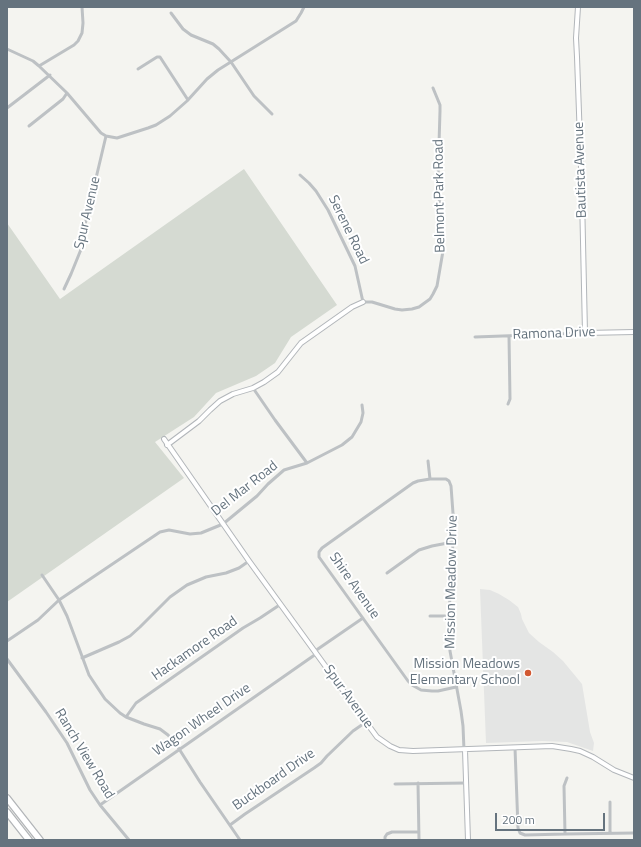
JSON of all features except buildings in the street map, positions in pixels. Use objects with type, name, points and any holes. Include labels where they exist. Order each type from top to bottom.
[{"type":"highway","points":[[7,798],[40,840]]},
{"type":"highway","points":[[7,812],[29,840]]},
{"type":"street","points":[[39,66],[74,45],[78,40],[82,33],[84,23],[82,7]]},
{"type":"street","points":[[7,49],[33,61],[50,75],[100,131],[106,136],[117,138],[148,128],[170,116],[218,70],[296,20],[304,7]]},
{"type":"street","name":"Bautista Avenue","points":[[578,7],[576,55],[582,196],[585,333]]},
{"type":"street","points":[[171,12],[184,29],[191,35],[213,44],[219,49],[231,62],[254,96],[272,114]]},
{"type":"street","points":[[138,69],[157,57],[160,57],[188,100]]},
{"type":"street","points":[[7,108],[50,75]]},
{"type":"street","name":"Belmont Park Road","points":[[363,302],[372,302],[395,309],[412,310],[430,299],[437,286],[443,250],[443,228],[438,177],[440,104],[433,88]]},
{"type":"street","points":[[29,126],[63,99],[67,93]]},
{"type":"street","name":"Spur Avenue","points":[[64,289],[84,242],[84,233],[106,136]]},
{"type":"street","name":"Serene Road","points":[[300,175],[316,191],[328,210],[355,266],[363,302]]},
{"type":"street","points":[[167,445],[199,421],[220,401],[233,394],[253,388],[278,372],[301,343],[352,307],[363,302]]},
{"type":"street","name":"Ramona Drive","points":[[475,337],[634,332]]},
{"type":"street","points":[[508,404],[510,399],[509,336]]},
{"type":"street","points":[[253,388],[307,463]]},
{"type":"street","name":"Del Mar Road","points":[[59,600],[160,532],[169,530],[190,534],[201,533],[223,524],[257,496],[284,470],[307,463],[342,445],[352,437],[361,422],[363,414],[362,405]]},
{"type":"street","name":"Spur Avenue","points":[[164,439],[249,561],[377,737],[399,750],[413,752],[552,746],[571,749],[593,757],[614,770],[634,778]]},
{"type":"street","points":[[428,461],[430,479]]},
{"type":"street","name":"Shire Avenue","points":[[451,486],[449,481],[446,479],[430,479],[413,483],[322,548],[319,552],[319,557],[408,681],[422,690],[438,691],[456,687]]},
{"type":"street","name":"Mission Meadow Drive","points":[[451,486],[454,527],[449,616],[450,652],[462,711],[468,840]]},
{"type":"street","points":[[387,573],[419,550],[453,542]]},
{"type":"street","points":[[82,658],[130,636],[170,597],[187,585],[206,577],[226,573],[239,568],[249,561]]},
{"type":"street","points":[[42,575],[59,600],[67,616],[89,675],[105,699],[126,717],[160,729],[168,735],[240,840]]},
{"type":"street","points":[[7,640],[38,620],[59,600]]},
{"type":"street","name":"Hackamore Road","points":[[126,717],[136,703],[280,604]]},
{"type":"street","points":[[430,616],[449,616]]},
{"type":"street","name":"Wagon Wheel Drive","points":[[100,805],[363,618]]},
{"type":"street","name":"Ranch View Road","points":[[7,659],[67,743],[90,790],[100,805],[129,840]]},
{"type":"street","name":"Buckboard Drive","points":[[230,825],[321,763],[353,731],[366,722]]},
{"type":"street","points":[[515,748],[518,828],[520,833],[525,835],[634,833]]},
{"type":"street","points":[[565,834],[564,786],[567,778]]},
{"type":"street","points":[[396,784],[466,783]]},
{"type":"street","points":[[418,784],[419,840]]},
{"type":"street","points":[[610,802],[610,833]]},
{"type":"street","points":[[385,840],[387,834],[392,832],[419,832]]},
{"type":"shaded area","points":[[244,169],[337,305],[291,337],[275,363],[256,376],[216,393],[194,417],[155,442],[184,478],[7,602],[7,223],[60,299]]},
{"type":"shaded area","name":"Mission Meadows Elementary School","points":[[480,589],[490,590],[499,594],[518,607],[529,633],[563,661],[582,684],[590,732],[594,743],[593,751],[567,742],[542,741],[486,743]]},
{"type":"place","name":"Mission Meadows Elementary School","points":[[528,673]]}]
